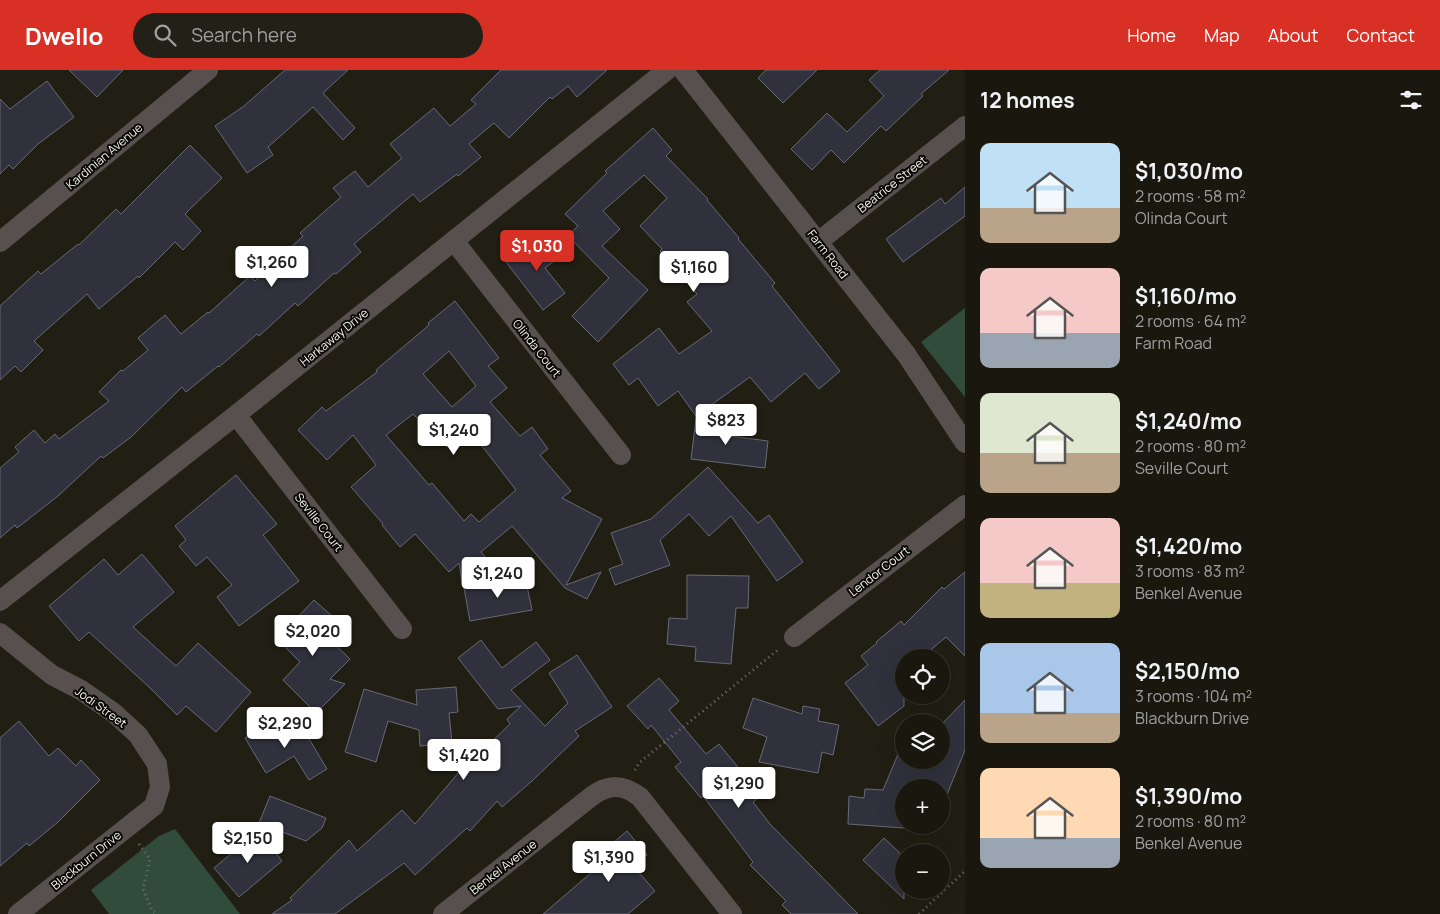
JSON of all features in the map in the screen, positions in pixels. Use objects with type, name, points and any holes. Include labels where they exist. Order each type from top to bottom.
[{"type":"street","name":"Kardinian Avenue","points":[[0,242],[208,70]]},
{"type":"street","name":"Harkaway Drive","points":[[0,602],[667,70]]},
{"type":"street","name":"Farm Road","points":[[683,70],[906,354],[965,444]]},
{"type":"street","name":"Beatrice Street","points":[[818,242],[965,126]]},
{"type":"street","name":"Olinda Court","points":[[454,241],[621,455]]},
{"type":"street","name":"Seville Court","points":[[236,415],[402,629]]},
{"type":"street","name":"Lendor Court","points":[[794,637],[965,505]]},
{"type":"street","name":"Jodi Street","points":[[0,633],[52,675],[81,690],[114,714],[138,735],[157,764],[160,787],[154,806]]},
{"type":"street","name":"Benkel Avenue","points":[[443,914],[598,792],[616,786],[624,787]]},
{"type":"street","points":[[624,787],[640,796],[732,914]]},
{"type":"street","name":"Blackburn Drive","points":[[18,914],[154,806]]},
{"type":"path","points":[[624,787],[639,763],[794,637]]},
{"type":"path","points":[[126,828],[150,859],[142,889],[152,911],[158,914]]},
{"type":"path","points":[[919,914],[965,871]]},
{"type":"green space","points":[[965,308],[965,397],[921,342]]},
{"type":"green space","points":[[175,829],[240,914],[109,914],[91,890],[159,836]]},
{"type":"building","points":[[69,70],[123,70],[97,97]]},
{"type":"building","points":[[285,70],[348,70],[323,93],[355,128],[343,140],[313,107],[268,147],[273,155],[247,173],[215,126],[244,106]]},
{"type":"building","points":[[501,70],[607,70],[577,97],[568,86],[552,99],[550,97],[509,138],[494,123],[469,144],[481,157],[458,176],[457,174],[420,202],[413,194],[354,244],[361,252],[336,274],[334,273],[298,306],[295,303],[259,336],[257,334],[219,367],[186,392],[182,387],[131,437],[103,458],[101,456],[58,496],[17,528],[15,525],[0,538],[0,468],[19,452],[15,447],[34,430],[45,443],[55,434],[59,439],[109,401],[99,392],[121,370],[123,371],[148,350],[138,338],[165,315],[181,334],[209,313],[250,276],[255,281],[303,236],[300,233],[341,197],[333,188],[355,171],[368,187],[402,158],[390,144],[434,108],[450,126],[476,104],[471,100]]},
{"type":"building","points":[[766,70],[817,70],[783,103],[758,78]]},
{"type":"building","points":[[880,70],[949,70],[921,94],[923,96],[886,131],[881,126],[844,163],[831,150],[812,170],[791,149],[827,113],[847,132],[884,96],[869,80]]},
{"type":"building","points":[[47,81],[74,117],[38,144],[13,169],[9,165],[0,174],[0,99],[10,109]]},
{"type":"building","points":[[653,128],[672,150],[666,156],[708,199],[775,283],[772,286],[840,371],[819,389],[805,373],[771,402],[750,377],[696,416],[678,391],[658,406],[638,378],[629,385],[613,364],[659,328],[679,354],[712,331],[687,302],[697,294],[660,251],[662,249],[640,226],[667,198],[644,175],[603,211],[620,229],[602,246],[648,290],[598,342],[572,316],[609,278],[568,236],[578,226],[565,214],[607,173],[605,171]]},
{"type":"building","points":[[190,145],[222,178],[185,214],[201,231],[183,250],[175,242],[139,278],[138,276],[99,309],[87,294],[34,341],[43,350],[21,372],[15,366],[0,380],[0,306],[38,271],[41,274],[79,245],[116,209],[121,214]]},
{"type":"building","points":[[965,187],[965,216],[903,262],[886,239],[941,198],[945,204]]},
{"type":"building","points":[[540,235],[558,258],[545,268],[565,293],[543,310],[506,262]]},
{"type":"building","points":[[455,301],[499,358],[488,366],[507,388],[490,402],[520,436],[532,427],[548,449],[540,455],[571,491],[562,498],[602,519],[566,585],[601,572],[587,599],[565,588],[512,526],[481,552],[488,560],[462,582],[459,563],[449,572],[415,534],[400,547],[351,487],[376,465],[353,435],[327,460],[298,430],[322,407],[326,411],[377,372],[376,370],[429,325],[428,323]],"holes":[[[449,351],[476,386],[452,407],[423,374]],[[413,414],[417,418],[420,416],[447,447],[467,430],[516,490],[479,522],[471,514],[464,521],[432,483],[429,485],[386,435]]]},
{"type":"building","points":[[696,419],[731,423],[730,436],[768,441],[765,468],[691,459]]},
{"type":"building","points":[[708,467],[758,523],[769,515],[803,562],[777,581],[731,516],[709,536],[689,514],[660,540],[670,565],[615,585],[609,569],[623,564],[611,533],[651,519]]},
{"type":"building","points":[[236,475],[277,524],[263,535],[299,581],[239,626],[217,597],[232,585],[207,557],[196,566],[179,546],[186,540],[175,526]]},
{"type":"building","points":[[142,554],[174,592],[133,627],[176,666],[198,643],[251,692],[216,732],[186,706],[177,715],[89,632],[79,641],[49,606],[104,559],[118,575]]},
{"type":"building","points":[[965,572],[965,656],[946,637],[932,649],[895,649],[895,704],[904,704],[904,706],[878,726],[845,683],[868,665],[861,656],[901,621],[904,625],[942,587],[944,589]]},
{"type":"building","points":[[687,575],[749,576],[748,608],[736,608],[731,664],[695,661],[696,647],[667,644],[669,618],[687,619]]},
{"type":"building","points":[[525,577],[532,610],[470,621],[464,588]]},
{"type":"building","points":[[314,600],[335,619],[322,632],[350,659],[330,679],[345,684],[316,713],[283,680],[300,662],[277,639]]},
{"type":"building","points":[[481,640],[502,668],[536,642],[550,660],[511,690],[545,726],[568,703],[549,673],[577,655],[612,707],[575,731],[579,736],[533,780],[502,807],[497,801],[470,831],[467,828],[415,875],[404,863],[335,914],[272,914],[292,900],[290,898],[349,840],[357,851],[402,810],[415,824],[465,765],[461,761],[479,744],[484,749],[510,724],[507,719],[521,706],[498,709],[458,658]]},
{"type":"building","points":[[659,678],[679,701],[669,710],[706,754],[719,744],[742,772],[749,767],[767,791],[753,802],[770,824],[858,914],[791,914],[782,905],[786,901],[750,865],[753,862],[703,796],[701,798],[675,767],[681,762],[651,725],[648,729],[627,706]]},
{"type":"building","points":[[456,687],[458,712],[449,713],[452,743],[420,746],[419,730],[388,721],[376,762],[345,752],[364,689],[417,705],[416,690]]},
{"type":"building","points":[[753,698],[802,714],[803,706],[820,709],[818,721],[839,725],[833,755],[822,752],[818,773],[759,762],[767,737],[743,728]]},
{"type":"building","points":[[965,700],[965,750],[950,787],[950,779],[895,779],[895,827],[848,824],[849,796],[864,798],[865,789],[883,790],[895,761],[895,769],[950,769],[950,716]]},
{"type":"building","points":[[19,721],[49,756],[58,748],[76,766],[81,760],[100,780],[58,822],[29,846],[27,843],[0,866],[0,738]]},
{"type":"building","points":[[271,721],[279,734],[299,722],[327,769],[309,780],[294,756],[266,773],[245,738]]},
{"type":"building","points":[[270,796],[326,818],[322,828],[306,841],[259,823]]},
{"type":"building","points":[[258,831],[282,861],[239,897],[214,868]]},
{"type":"building","points":[[627,831],[647,855],[634,867],[655,891],[628,914],[543,914],[598,867],[592,861]]},
{"type":"building","points":[[884,838],[895,848],[895,890],[863,860]]}]
